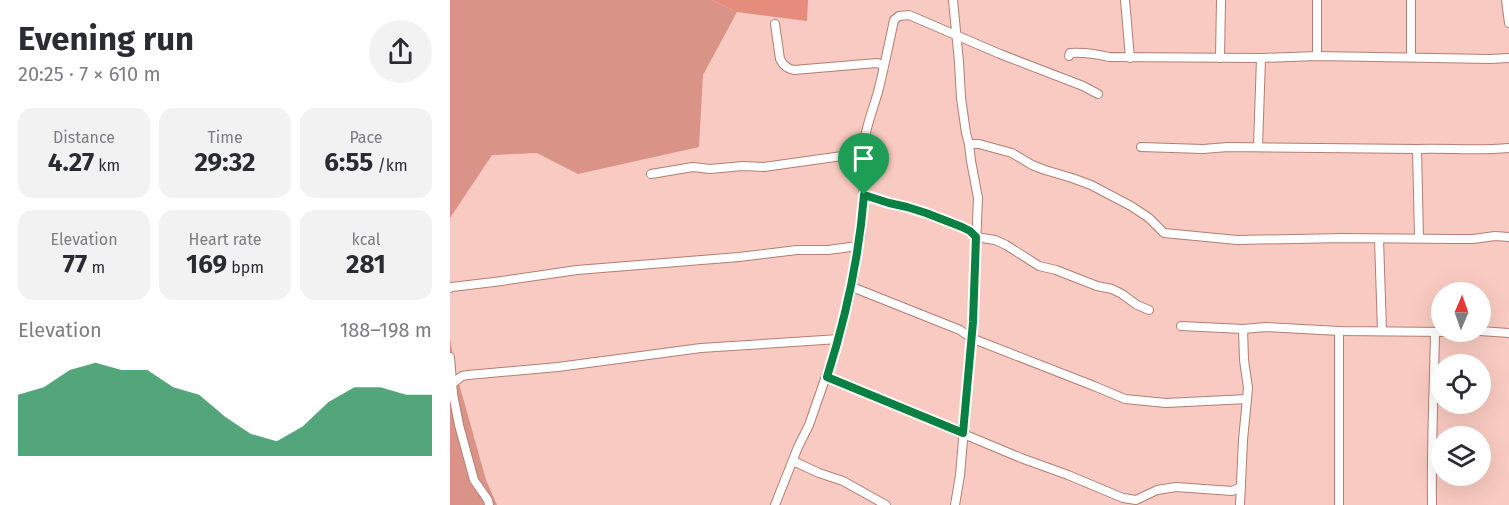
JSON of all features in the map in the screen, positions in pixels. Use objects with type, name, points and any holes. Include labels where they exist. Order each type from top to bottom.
[{"type":"street","points":[[953,0],[961,98],[978,198],[973,322],[960,475],[955,505]]},
{"type":"street","points":[[1125,0],[1130,57]]},
{"type":"street","points":[[1220,58],[1221,0]]},
{"type":"street","points":[[1317,0],[1317,56]]},
{"type":"street","points":[[1411,0],[1411,57]]},
{"type":"street","points":[[1506,0],[1509,23]]},
{"type":"street","points":[[775,505],[810,425],[827,377],[852,287],[861,235],[865,165],[863,158],[867,129],[894,20],[899,16],[909,15],[1098,94]]},
{"type":"street","points":[[774,24],[780,59],[789,69],[877,63],[883,64],[883,68]]},
{"type":"street","points":[[1069,56],[1070,53],[1080,52],[1109,57],[1509,58]]},
{"type":"street","points":[[1258,147],[1261,58]]},
{"type":"street","points":[[969,144],[979,144],[1012,153],[1032,165],[1091,185],[1131,206],[1149,218],[1164,233],[1237,240],[1509,237]]},
{"type":"street","points":[[1141,147],[1487,150],[1509,148]]},
{"type":"street","points":[[1417,149],[1419,238]]},
{"type":"street","points":[[651,174],[693,167],[710,169],[764,167],[842,156],[863,158]]},
{"type":"street","points":[[864,195],[926,213],[962,227],[976,237],[995,240],[1039,266],[1112,289],[1149,310]]},
{"type":"street","points":[[1379,239],[1382,331]]},
{"type":"street","points":[[450,288],[577,270],[858,246]]},
{"type":"street","points":[[852,287],[960,330],[971,338],[1125,399],[1167,403],[1246,399]]},
{"type":"street","points":[[1181,326],[1431,332]]},
{"type":"street","points":[[1240,501],[1236,489],[1247,378],[1243,329]]},
{"type":"street","points":[[1339,331],[1340,505]]},
{"type":"street","points":[[1491,332],[1509,333]]},
{"type":"street","points":[[453,383],[462,376],[468,375],[558,367],[701,348],[839,339]]},
{"type":"street","points":[[1432,505],[1435,342]]},
{"type":"street","points":[[450,357],[453,394],[469,465],[474,480],[489,505]]},
{"type":"street","points":[[827,377],[1021,458],[1131,500],[1157,490],[1176,487],[1236,489]]},
{"type":"street","points":[[793,461],[843,481],[886,505]]},
{"type":"shaded area","points":[[450,0],[712,0],[737,12],[703,75],[699,147],[578,174],[537,153],[492,155],[450,218]]},
{"type":"shaded area","points":[[712,0],[808,0],[807,21],[737,12]]},
{"type":"shaded area","points":[[450,338],[456,373],[486,480],[497,505],[450,505]]},
{"type":"route","points":[[864,195],[926,213],[962,227],[976,237],[973,322],[963,433],[827,377],[852,287],[861,235],[864,195]]}]
